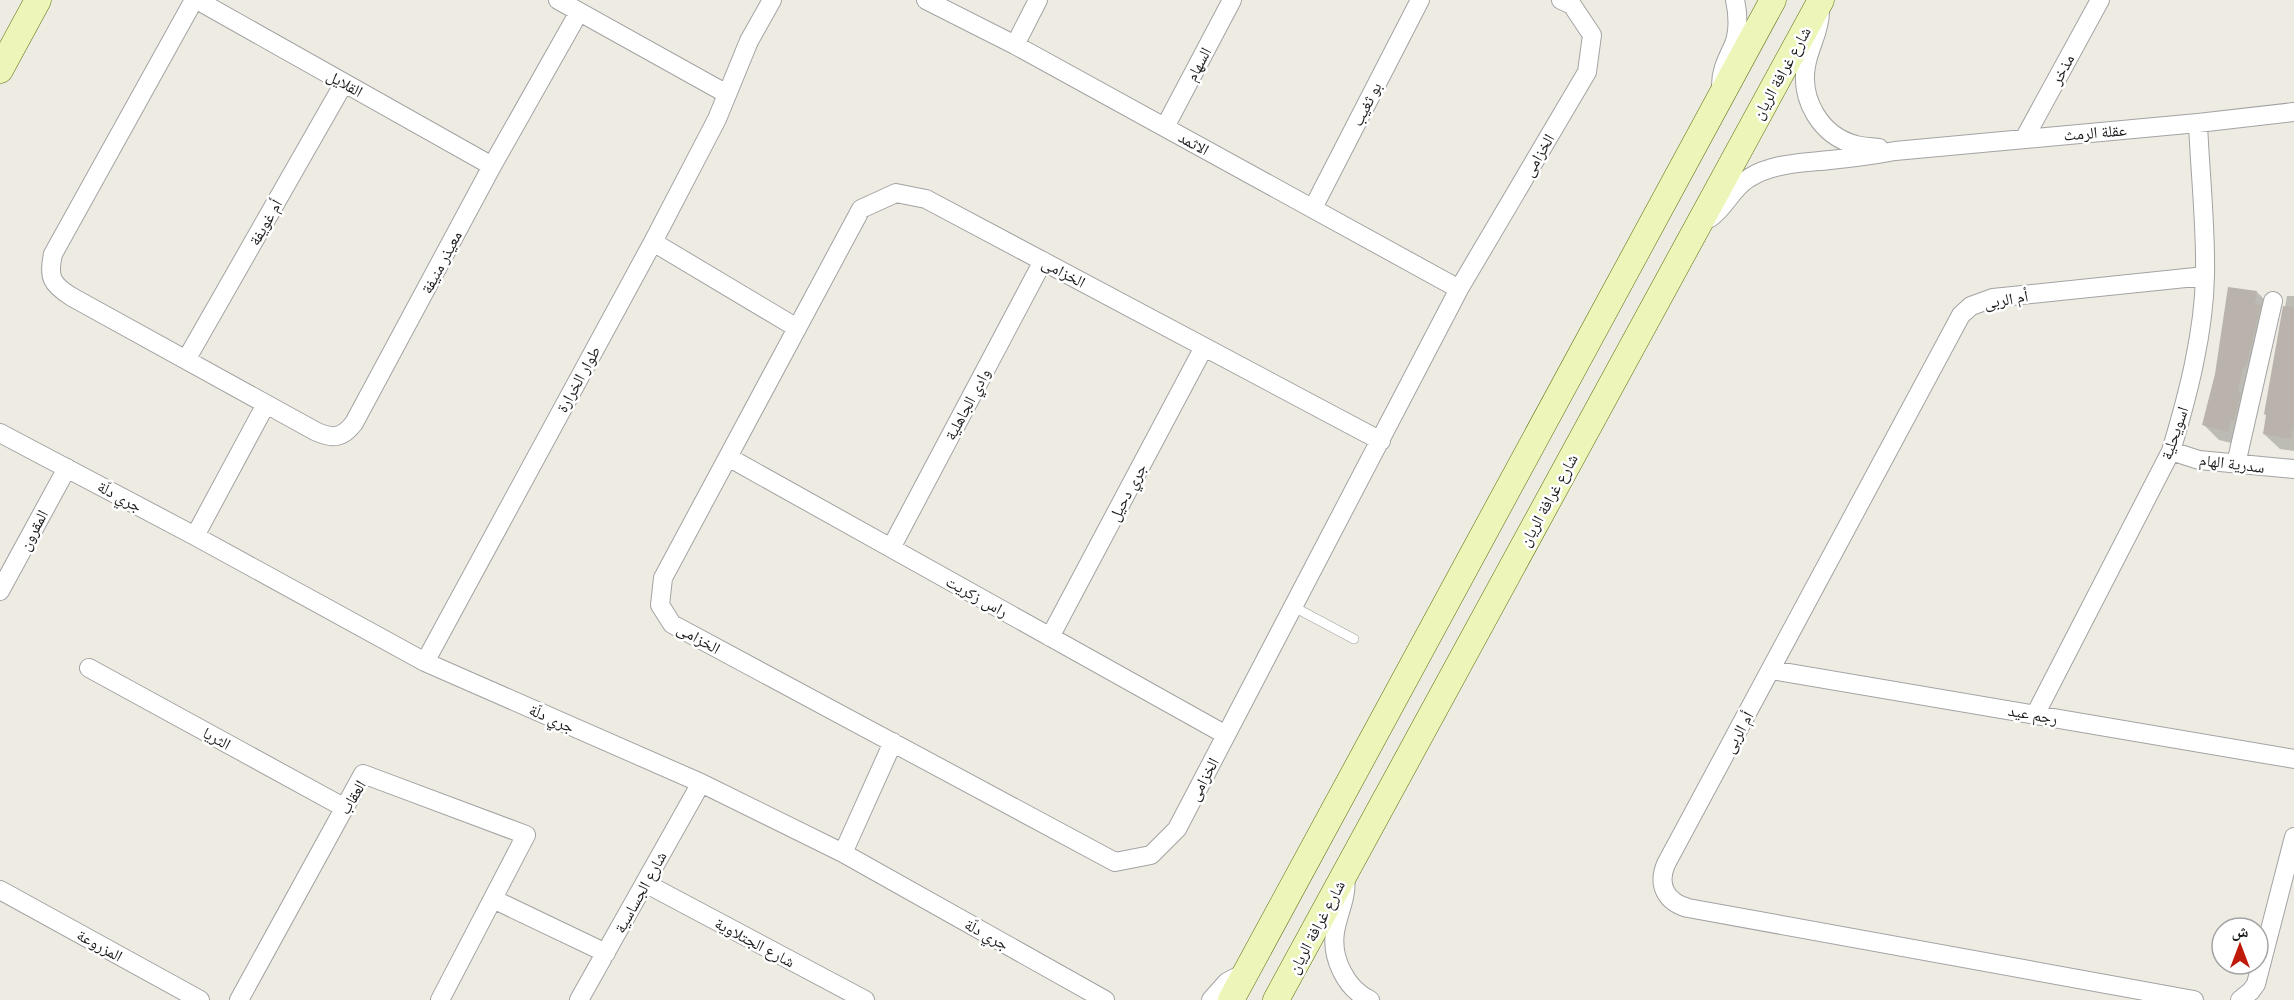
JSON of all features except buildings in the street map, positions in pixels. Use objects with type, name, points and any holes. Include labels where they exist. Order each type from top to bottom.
[{"type":"main road","points":[[1231,1000],[1773,0]]},
{"type":"main road","points":[[0,70],[32,2]]},
{"type":"main road","name":"شارع غرافة الريان","points":[[1276,1000],[1820,2]]},
{"type":"street","name":"القلايل","points":[[196,0],[492,166]]},
{"type":"street","name":"معيذر منيفة","points":[[196,0],[53,254],[49,270],[51,279],[61,291],[326,436],[337,438],[346,432],[579,12]]},
{"type":"street","points":[[558,0],[727,94]]},
{"type":"street","name":"طوار الخرارة","points":[[424,662],[717,119],[749,41],[772,0]]},
{"type":"street","name":"الاثمد","points":[[926,0],[1015,45],[1460,289]]},
{"type":"street","points":[[1015,45],[1038,0]]},
{"type":"street","name":"السهام","points":[[1165,127],[1232,0]]},
{"type":"street","name":"بو ثغيب","points":[[1313,208],[1420,0]]},
{"type":"street","name":"الخزامى","points":[[1381,441],[926,200],[896,193],[861,209],[663,578],[660,604],[672,624],[1115,862],[1151,855],[1177,829],[1381,441],[1460,289],[1587,72],[1592,35],[1572,5],[1561,0]]},
{"type":"street","points":[[1722,94],[1722,71],[1735,42],[1737,30],[1735,0]]},
{"type":"street","name":"مذخر","points":[[2024,139],[2100,0]]},
{"type":"street","name":"عقلة الرمث","points":[[1820,2],[1820,20],[1805,71],[1807,96],[1811,108],[1828,130],[1841,139],[1855,145],[1895,151]]},
{"type":"street","name":"أم غويفة","points":[[186,360],[344,83]]},
{"type":"street","name":"عقلة الرمث","points":[[1698,225],[1716,214],[1734,190],[1748,178],[1762,171],[1799,163],[1895,151],[2294,112]]},
{"type":"street","name":"اسويحلية","points":[[2035,715],[2170,451],[2191,378],[2205,276],[2198,123]]},
{"type":"street","points":[[652,242],[797,328]]},
{"type":"street","name":"وادي الجاهلية","points":[[891,548],[1043,261]]},
{"type":"street","name":"أم الربى","points":[[2194,1000],[1688,908],[1670,900],[1664,892],[1662,873],[1961,315],[1971,306],[1994,298],[2205,276]]},
{"type":"street","points":[[2236,464],[2273,301]]},
{"type":"street","name":"جري دحيل","points":[[1050,637],[1203,346]]},
{"type":"street","points":[[195,536],[266,404]]},
{"type":"street","name":"جري دلّة","points":[[0,433],[195,536],[424,662],[701,783],[843,853],[1105,1000]]},
{"type":"street","name":"سدرية الهام","points":[[2170,451],[2199,459],[2294,469]]},
{"type":"street","name":"راس زكريت","points":[[728,457],[1226,735]]},
{"type":"street","name":"المقرون","points":[[0,591],[67,468]]},
{"type":"street","name":"الثريا","points":[[89,668],[345,808]]},
{"type":"street","name":"رجم عيد","points":[[1772,670],[2294,759]]},
{"type":"street","points":[[843,853],[893,742]]},
{"type":"street","name":"العقاب","points":[[239,1000],[363,774],[526,836],[440,1000]]},
{"type":"street","name":"شارع الجساسية","points":[[579,1000],[701,783]]},
{"type":"street","points":[[2240,1000],[2251,992],[2256,984],[2294,837]]},
{"type":"street","points":[[1345,872],[1346,897],[1335,933],[1338,962],[1354,988],[1370,1000]]},
{"type":"street","name":"شارع الجتلاوية","points":[[645,883],[865,1000]]},
{"type":"street","name":"المزروعة","points":[[0,890],[200,1000]]},
{"type":"street","points":[[493,899],[606,952]]},
{"type":"street","points":[[1211,1000],[1227,982],[1246,972]]},
{"type":"lane","points":[[1294,607],[1354,639]]}]
